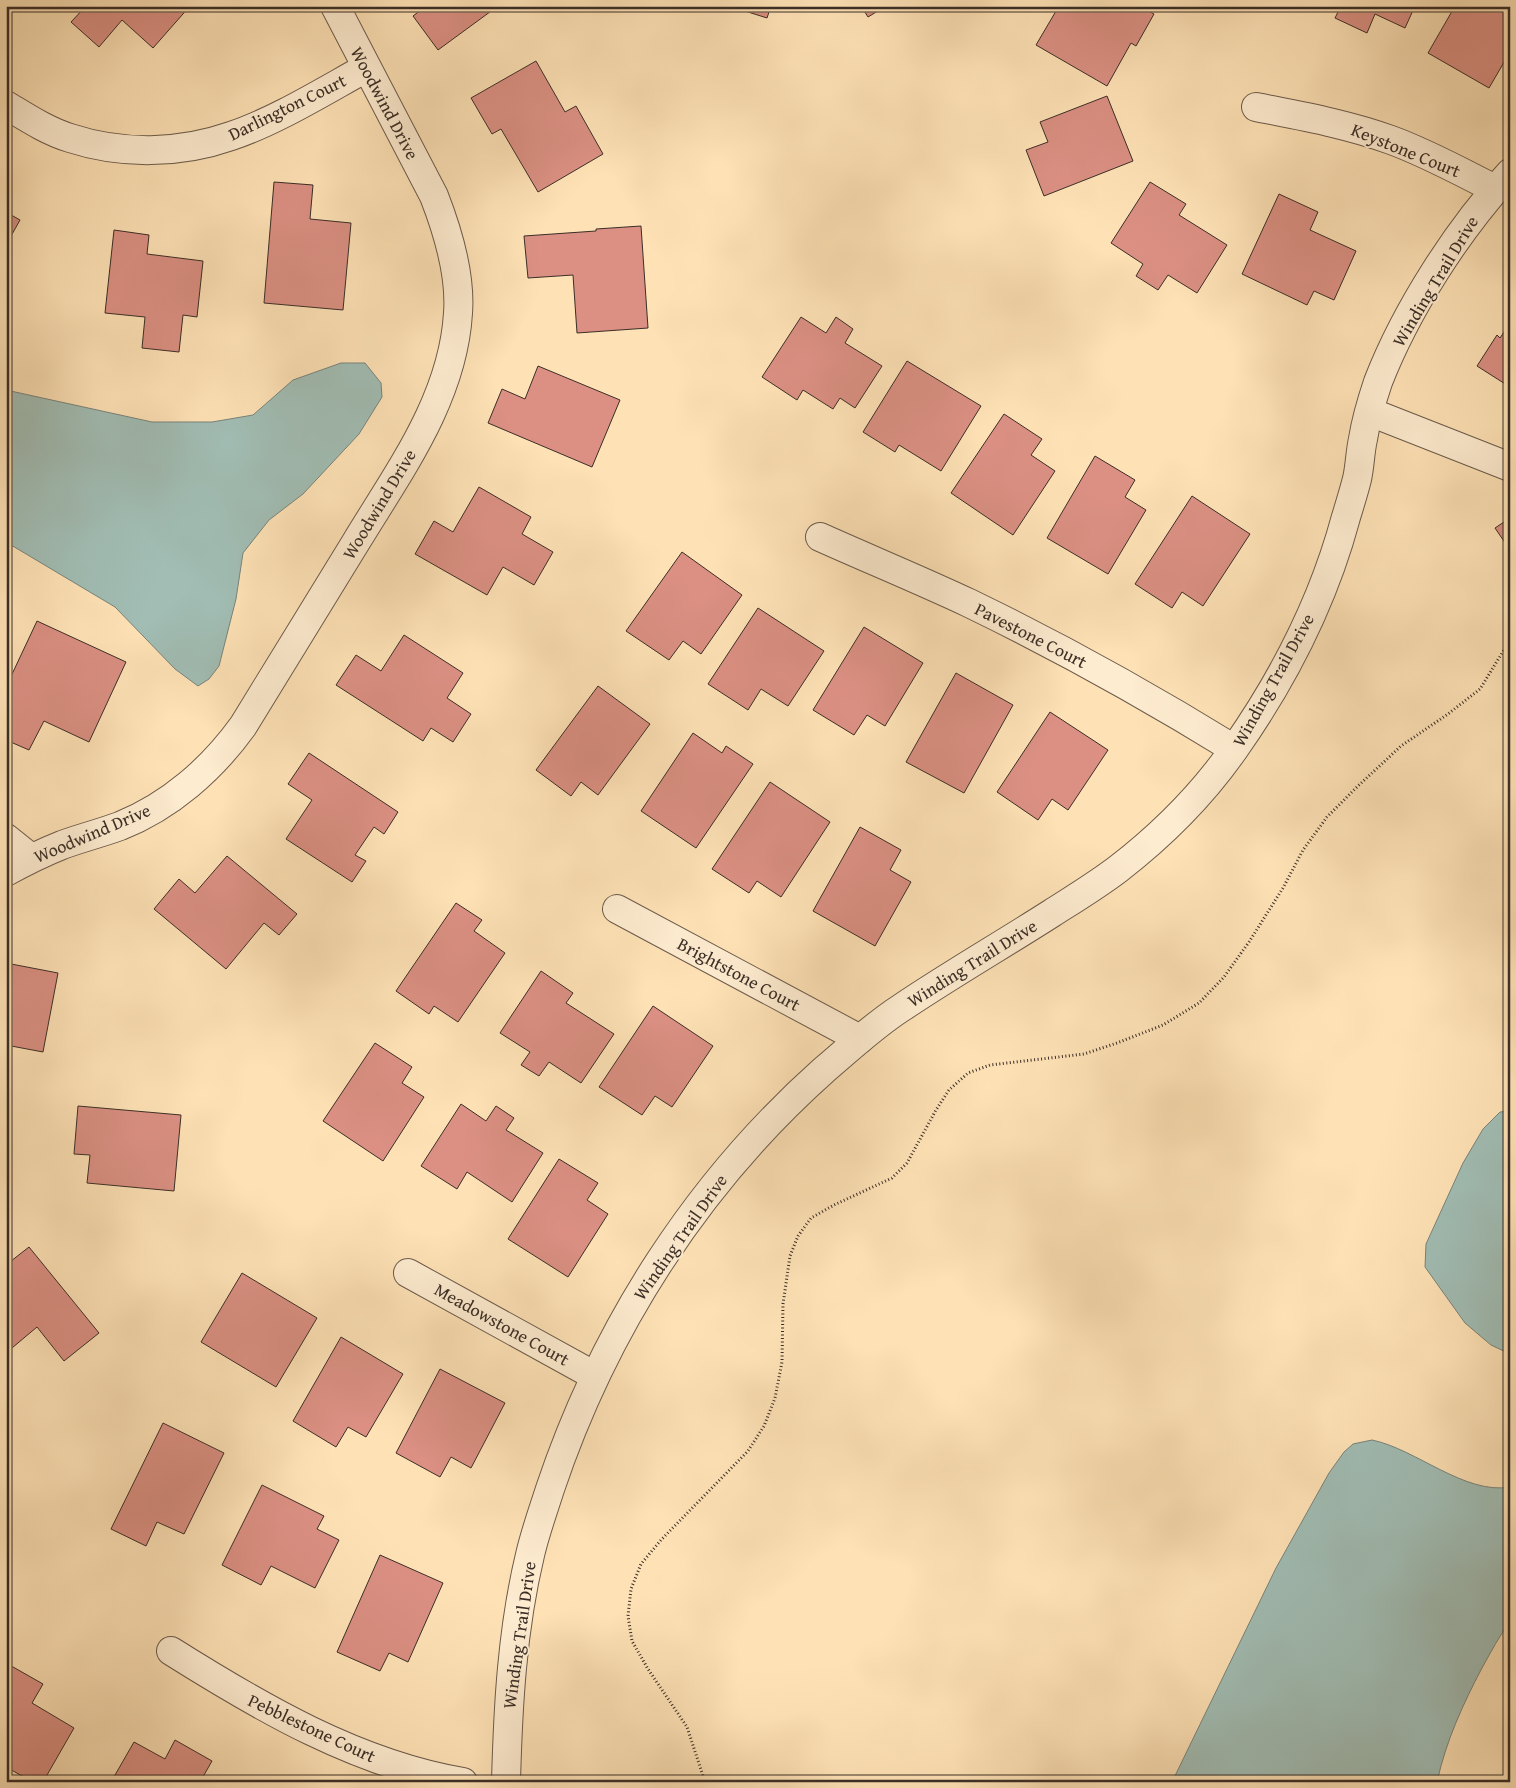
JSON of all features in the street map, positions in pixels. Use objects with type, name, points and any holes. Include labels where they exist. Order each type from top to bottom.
[{"type":"street","name":"Woodwind Drive","points":[[6,872],[31,858],[121,825],[150,812],[204,772],[225,751],[243,726],[398,473],[434,408],[446,379],[454,348],[458,297],[446,228],[434,196],[335,6]]},
{"type":"street","name":"Darlington Court","points":[[6,105],[31,121],[70,138],[112,147],[152,151],[193,146],[231,136],[270,119],[366,68]]},
{"type":"street","name":"Keystone Court","points":[[1256,107],[1348,126],[1392,140],[1436,159],[1502,181]]},
{"type":"street","name":"Winding Trail Drive","points":[[506,1782],[508,1702],[520,1601],[530,1553],[576,1418],[595,1376],[640,1290],[706,1197],[759,1133],[804,1088],[896,1010],[1081,895],[1117,870],[1184,810],[1211,780],[1260,711],[1285,667],[1320,594],[1344,525],[1358,474],[1362,440],[1377,385],[1407,319],[1473,216],[1502,181]]},
{"type":"street","points":[[1370,412],[1510,467]]},
{"type":"street","name":"Pavestone Court","points":[[820,537],[967,602],[1034,635],[1144,694],[1234,750]]},
{"type":"street","points":[[6,838],[31,858]]},
{"type":"street","name":"Brightstone Court","points":[[617,909],[860,1039]]},
{"type":"street","name":"Meadowstone Court","points":[[408,1273],[595,1376]]},
{"type":"street","name":"Pebblestone Court","points":[[171,1651],[245,1697],[306,1729],[391,1764],[463,1782]]},
{"type":"path","points":[[705,1782],[687,1726],[632,1642],[628,1616],[631,1589],[641,1564],[661,1540],[748,1451],[764,1426],[775,1398],[782,1362],[783,1304],[790,1256],[798,1236],[811,1218],[892,1178],[907,1163],[949,1090],[968,1073],[990,1066],[1084,1054],[1117,1044],[1163,1025],[1199,1003],[1224,977],[1249,942],[1283,888],[1303,850],[1328,817],[1401,746],[1448,714],[1480,689],[1510,640]]},
{"type":"water","points":[[341,363],[365,363],[381,383],[382,397],[359,434],[303,494],[269,520],[243,553],[236,599],[219,666],[209,679],[198,686],[175,669],[115,607],[6,542],[6,390],[152,422],[212,422],[253,415],[293,380]]},
{"type":"water","points":[[1510,1111],[1510,1354],[1491,1345],[1465,1323],[1425,1267],[1426,1244],[1463,1163],[1483,1129],[1500,1112]]},
{"type":"water","points":[[1372,1440],[1406,1452],[1458,1478],[1493,1488],[1510,1487],[1510,1622],[1489,1656],[1462,1709],[1450,1737],[1437,1782],[1172,1782],[1276,1568],[1329,1473],[1344,1452],[1353,1444]]},
{"type":"building","points":[[86,6],[190,6],[153,48],[122,20],[99,47],[71,22]]},
{"type":"building","points":[[426,6],[498,6],[438,50],[413,16]]},
{"type":"building","points":[[729,6],[771,6],[767,18]]},
{"type":"building","points":[[861,6],[886,6],[868,17]]},
{"type":"building","points":[[1059,6],[1140,6],[1154,14],[1136,46],[1131,43],[1107,86],[1036,45]]},
{"type":"building","points":[[1341,6],[1415,6],[1405,28],[1375,14],[1367,33],[1335,18]]},
{"type":"building","points":[[1455,6],[1507,6],[1505,10],[1510,12],[1510,52],[1489,88],[1428,53]]},
{"type":"building","points":[[536,61],[565,112],[576,106],[603,154],[538,192],[501,129],[492,134],[471,98]]},
{"type":"building","points":[[1107,96],[1133,161],[1044,196],[1026,150],[1048,142],[1040,122]]},
{"type":"building","points":[[274,182],[313,185],[310,219],[351,223],[343,310],[264,303]]},
{"type":"building","points":[[1150,182],[1186,204],[1179,215],[1227,245],[1197,293],[1168,275],[1158,290],[1136,276],[1143,264],[1111,243]]},
{"type":"building","points":[[1279,194],[1318,212],[1310,230],[1356,251],[1334,300],[1314,291],[1307,305],[1242,274]]},
{"type":"building","points":[[6,212],[20,220],[6,245]]},
{"type":"building","points":[[641,226],[648,328],[577,333],[573,275],[528,278],[524,236]]},
{"type":"building","points":[[114,230],[149,235],[147,254],[203,261],[197,317],[183,315],[179,352],[142,348],[145,317],[105,313]]},
{"type":"building","points":[[801,317],[826,333],[836,317],[853,329],[845,343],[882,366],[855,408],[840,398],[833,409],[803,390],[797,400],[762,377]]},
{"type":"building","points":[[1510,323],[1510,387],[1477,366],[1497,335],[1500,338]]},
{"type":"building","points":[[907,361],[981,406],[941,471],[899,445],[895,452],[863,432]]},
{"type":"building","points":[[538,366],[620,400],[592,467],[488,423],[502,389],[525,399]]},
{"type":"building","points":[[1004,414],[1042,439],[1031,455],[1055,471],[1013,535],[951,493]]},
{"type":"building","points":[[1095,456],[1135,480],[1125,497],[1146,510],[1108,574],[1047,538]]},
{"type":"building","points":[[479,487],[531,517],[522,534],[553,552],[534,585],[503,567],[487,595],[415,554],[434,521],[453,532]]},
{"type":"building","points":[[1192,496],[1250,534],[1203,606],[1182,592],[1172,608],[1135,584]]},
{"type":"building","points":[[1510,518],[1510,550],[1495,528]]},
{"type":"building","points":[[682,552],[742,595],[701,654],[683,641],[669,660],[626,631]]},
{"type":"building","points":[[758,608],[824,651],[788,706],[761,689],[748,710],[708,684]]},
{"type":"building","points":[[37,621],[126,662],[89,742],[44,721],[29,750],[6,740],[6,687]]},
{"type":"building","points":[[864,627],[923,663],[885,726],[867,715],[854,735],[813,710]]},
{"type":"building","points":[[404,635],[463,673],[447,698],[471,714],[453,742],[431,728],[423,741],[336,685],[356,655],[381,671]]},
{"type":"building","points":[[956,673],[1013,705],[964,793],[906,762]]},
{"type":"building","points":[[598,686],[650,724],[598,795],[581,782],[571,796],[536,770]]},
{"type":"building","points":[[1050,712],[1108,750],[1068,810],[1052,799],[1038,820],[997,792]]},
{"type":"building","points":[[693,733],[722,753],[726,746],[753,764],[696,848],[641,811]]},
{"type":"building","points":[[309,753],[398,812],[384,834],[374,827],[355,855],[366,861],[352,882],[286,839],[312,800],[288,784]]},
{"type":"building","points":[[770,782],[830,822],[781,897],[757,881],[749,893],[712,869]]},
{"type":"building","points":[[860,827],[901,850],[890,870],[911,882],[875,946],[813,911]]},
{"type":"building","points":[[227,856],[297,914],[279,935],[264,923],[226,969],[154,909],[179,879],[195,893]]},
{"type":"building","points":[[456,903],[482,920],[474,931],[505,953],[458,1022],[434,1006],[429,1014],[396,991]]},
{"type":"building","points":[[6,963],[58,973],[43,1052],[6,1045]]},
{"type":"building","points":[[541,971],[573,993],[566,1003],[614,1034],[581,1083],[549,1062],[539,1076],[521,1065],[530,1052],[500,1033]]},
{"type":"building","points":[[653,1006],[713,1046],[672,1107],[655,1096],[642,1115],[599,1087]]},
{"type":"building","points":[[375,1043],[412,1067],[402,1083],[424,1097],[383,1161],[323,1121]]},
{"type":"building","points":[[461,1104],[486,1121],[496,1106],[514,1118],[506,1130],[543,1153],[512,1202],[467,1172],[457,1189],[421,1166]]},
{"type":"building","points":[[78,1106],[181,1115],[174,1191],[87,1183],[90,1155],[74,1154]]},
{"type":"building","points":[[559,1159],[598,1183],[587,1200],[608,1214],[568,1277],[508,1239]]},
{"type":"building","points":[[29,1247],[99,1333],[64,1361],[37,1327],[6,1353],[6,1265]]},
{"type":"building","points":[[242,1273],[317,1318],[276,1387],[201,1342]]},
{"type":"building","points":[[341,1337],[403,1374],[366,1437],[348,1427],[336,1447],[293,1421]]},
{"type":"building","points":[[440,1369],[505,1403],[471,1468],[451,1457],[440,1477],[396,1453]]},
{"type":"building","points":[[163,1423],[224,1453],[184,1534],[157,1522],[146,1546],[111,1529]]},
{"type":"building","points":[[262,1485],[324,1516],[317,1529],[339,1540],[315,1588],[271,1566],[261,1585],[222,1565]]},
{"type":"building","points":[[380,1555],[443,1583],[408,1662],[389,1653],[380,1671],[337,1652]]},
{"type":"building","points":[[6,1663],[43,1684],[32,1703],[74,1728],[43,1782],[33,1782],[6,1767]]},
{"type":"building","points":[[175,1740],[212,1761],[200,1782],[111,1782],[134,1742],[165,1759]]}]
